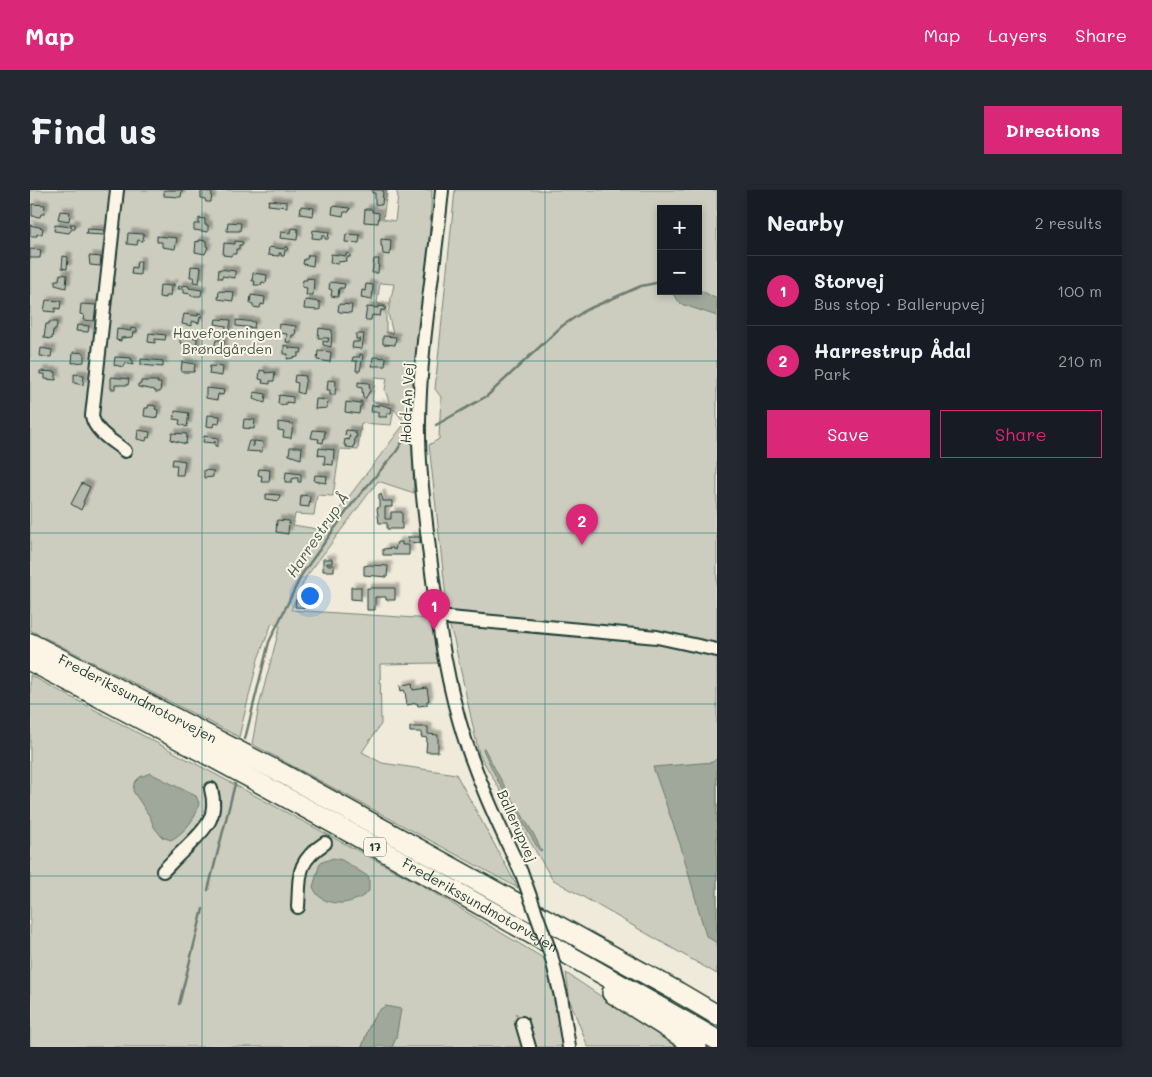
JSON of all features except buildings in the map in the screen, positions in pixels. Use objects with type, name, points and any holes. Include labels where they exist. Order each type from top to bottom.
[{"type":"highway","name":"Frederikssundmotorvejen","points":[[30,643],[283,774],[661,982],[717,1015]]},
{"type":"highway","name":"Frederikssundmotorvejen","points":[[30,661],[171,734],[496,914],[717,1040]]},
{"type":"highway","points":[[496,914],[539,947],[697,1047]]},
{"type":"street","points":[[117,190],[92,416],[97,429],[125,451]]},
{"type":"street","name":"Hold-An Vej","points":[[438,617],[424,506],[418,421],[423,353],[442,190]]},
{"type":"street","points":[[438,617],[657,636],[717,650]]},
{"type":"street","name":"Ballerupvej","points":[[438,617],[448,676],[462,729],[498,824],[522,874],[537,914],[561,996],[569,1047]]},
{"type":"street","points":[[163,871],[206,828],[213,814],[214,798],[211,790]]},
{"type":"street","points":[[298,907],[299,876],[304,862],[312,852],[325,843]]},
{"type":"street","points":[[522,1023],[528,1047]]},
{"type":"green space","name":"Haveforeningen Brøndgården","points":[[30,190],[387,190],[383,219],[395,221],[398,196],[396,190],[432,190],[428,258],[424,275],[425,298],[411,422],[414,493],[378,481],[306,577],[291,610],[432,619],[438,663],[380,664],[381,724],[362,752],[382,763],[456,774],[518,888],[252,744],[259,706],[280,626],[272,623],[258,659],[239,737],[30,630]],"holes":[[[380,283],[394,284],[388,313],[393,334],[386,332],[386,306],[377,303]],[[375,377],[387,378],[385,390],[390,404],[372,401]],[[394,409],[405,423],[322,532],[317,529],[293,525],[295,514],[314,515],[317,495],[333,496],[340,449],[358,450],[361,423],[391,425]]]},
{"type":"green space","points":[[455,190],[717,190],[717,974],[552,879],[479,754],[449,624],[429,445],[439,439],[441,397],[435,389]]},
{"type":"green space","points":[[30,675],[416,882],[545,959],[564,1047],[535,1047],[531,1030],[516,1013],[523,1047],[392,1047],[396,1038],[386,1006],[374,1018],[362,1047],[30,1047]]},
{"type":"green space","points":[[566,973],[677,1047],[588,1047],[570,1001]]},
{"type":"shaded area","points":[[702,291],[717,299],[717,316],[681,304],[673,295],[702,295]]},
{"type":"shaded area","points":[[484,748],[542,851],[539,850],[498,781],[483,750]]},
{"type":"shaded area","points":[[717,758],[717,943],[706,936],[681,847],[653,767],[713,762]]},
{"type":"shaded area","points":[[150,773],[196,796],[199,803],[196,814],[189,824],[171,840],[162,837],[154,827],[150,817],[133,791],[134,783],[140,777]]},
{"type":"shaded area","points":[[333,858],[342,860],[369,877],[369,891],[359,899],[345,903],[332,902],[319,896],[313,887],[320,863]]},
{"type":"shaded area","points":[[386,1006],[401,1009],[396,1038],[392,1047],[362,1047],[374,1018]]},
{"type":"waterway","name":"Harrestrup Å","points":[[436,425],[487,396],[562,326],[586,310],[641,286],[657,283]]},
{"type":"waterway","name":"Harrestrup Å","points":[[245,739],[269,642],[302,574],[352,504],[403,441]]},
{"type":"waterway","name":"Harrestrup Å","points":[[208,890],[235,784]]},
{"type":"waterway","name":"Harrestrup Å","points":[[179,1004],[203,909]]},
{"type":"place","name":"Harrestrup Ådal","points":[[582,545]]},
{"type":"place","name":"Storvej","points":[[434,630]]}]
